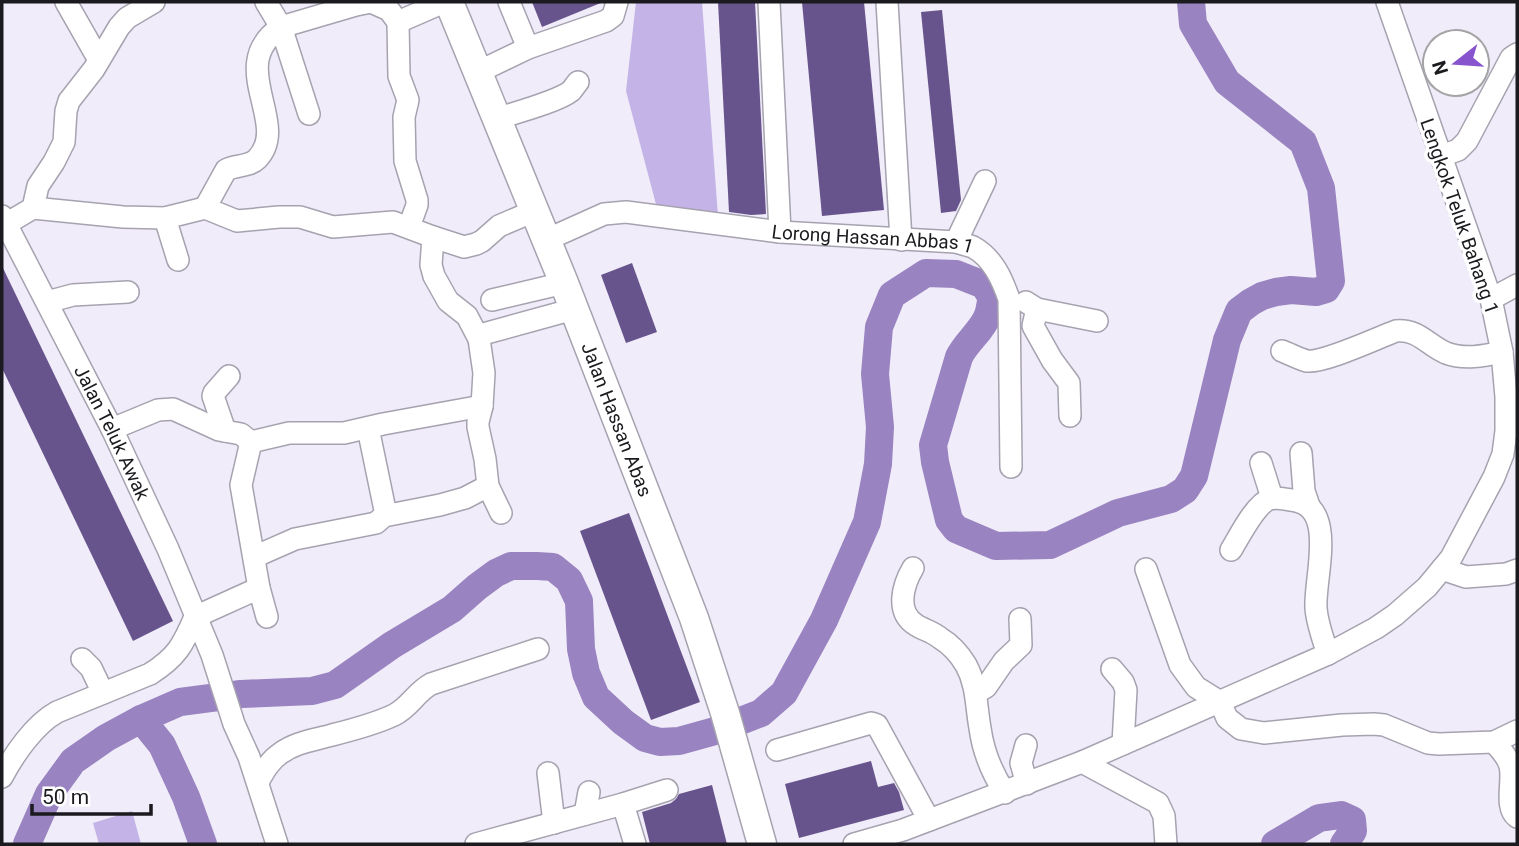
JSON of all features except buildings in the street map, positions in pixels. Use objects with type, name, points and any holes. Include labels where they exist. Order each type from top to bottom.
[{"type":"main road","name":"Jalan Hassan Abas","points":[[449,2],[564,283],[694,618],[725,713],[762,844]]},
{"type":"street","points":[[66,2],[99,60]]},
{"type":"street","points":[[33,208],[38,186],[64,142],[67,106],[119,27],[127,18],[153,2]]},
{"type":"street","points":[[265,2],[281,27],[309,114]]},
{"type":"street","points":[[205,208],[226,170],[229,167],[253,163],[265,146],[267,126],[257,65],[263,46],[272,33],[281,27],[371,2],[389,10],[398,22],[399,76],[408,100],[404,117],[405,161],[417,200],[409,227]]},
{"type":"street","points":[[398,22],[444,2]]},
{"type":"street","points":[[509,2],[528,48]]},
{"type":"street","points":[[478,72],[528,48],[606,21],[613,16],[617,2]]},
{"type":"street","points":[[769,2],[780,232]]},
{"type":"street","points":[[887,2],[901,240]]},
{"type":"street","name":"Lengkok Teluk Bahang 1","points":[[854,844],[906,837],[929,820],[1082,762],[1328,654],[1365,635],[1395,615],[1427,587],[1451,558],[1494,477],[1503,454],[1506,397],[1502,352],[1491,299],[1387,2]]},
{"type":"street","points":[[1441,156],[1462,147],[1511,58],[1517,54]]},
{"type":"street","points":[[496,119],[571,91],[578,82]]},
{"type":"street","points":[[956,242],[985,181]]},
{"type":"street","points":[[4,220],[33,208],[123,217],[165,218],[205,208],[237,221],[300,217],[333,227],[393,222],[464,247],[482,241],[499,226],[534,211]]},
{"type":"street","name":"Lorong Hassan Abbas 1","points":[[546,240],[604,214],[626,212],[780,232],[956,242],[973,247],[997,270],[1009,299],[1010,467]]},
{"type":"street","points":[[165,218],[178,260]]},
{"type":"street","name":"Jalan Teluk Awak","points":[[4,220],[112,429],[168,549],[212,655],[234,724],[258,782],[276,844]]},
{"type":"street","points":[[433,237],[431,265],[434,276],[448,301],[467,316],[479,338],[484,373],[478,427],[488,486],[501,513]]},
{"type":"street","points":[[492,300],[564,283]]},
{"type":"street","points":[[1491,299],[1517,285]]},
{"type":"street","points":[[1005,287],[1037,309],[1097,321]]},
{"type":"street","points":[[47,302],[73,295],[128,292]]},
{"type":"street","points":[[479,338],[483,334],[573,309]]},
{"type":"street","points":[[1037,309],[1033,326],[1069,383],[1070,416]]},
{"type":"street","points":[[1282,351],[1314,361],[1404,330],[1414,332],[1445,352],[1458,356],[1483,356],[1502,352]]},
{"type":"street","points":[[225,432],[213,396],[229,376]]},
{"type":"street","points":[[250,442],[289,433],[344,433],[378,420],[482,405]]},
{"type":"street","points":[[112,429],[149,413],[173,409],[225,432],[241,435],[250,442]]},
{"type":"street","points":[[378,420],[386,510],[384,516]]},
{"type":"street","points":[[250,442],[241,485],[259,588],[267,617]]},
{"type":"street","points":[[1301,453],[1304,491],[1320,529],[1316,609],[1328,654]]},
{"type":"street","points":[[1261,463],[1272,498]]},
{"type":"street","points":[[254,557],[295,539],[376,523],[384,516],[465,498],[488,486]]},
{"type":"street","points":[[1231,550],[1261,504],[1272,498],[1298,501],[1309,506]]},
{"type":"street","points":[[913,568],[902,591],[904,607],[909,619],[940,637],[962,658],[971,674],[986,755],[1005,793]]},
{"type":"street","points":[[1146,569],[1180,665],[1196,687],[1220,702],[1227,718],[1241,729],[1264,733],[1374,724],[1384,725],[1433,744],[1494,742],[1517,731]]},
{"type":"street","points":[[1442,569],[1466,577],[1507,574],[1517,570]]},
{"type":"street","points":[[2,777],[45,718],[150,674],[182,646],[195,617],[259,588]]},
{"type":"street","points":[[976,693],[986,687],[1004,661],[1021,645],[1020,619]]},
{"type":"street","points":[[258,782],[266,767],[281,753],[298,744],[385,718],[406,707],[420,691],[431,684],[538,649]]},
{"type":"street","points":[[82,659],[95,675],[103,694]]},
{"type":"street","points":[[1112,669],[1124,682],[1126,690],[1123,744]]},
{"type":"street","points":[[778,750],[875,723],[929,820]]},
{"type":"street","points":[[1494,742],[1509,763],[1511,810],[1517,817]]},
{"type":"street","points":[[1026,745],[1021,763],[1027,784]]},
{"type":"street","points":[[1082,762],[1158,803],[1164,816],[1166,844]]},
{"type":"street","points":[[548,773],[554,823]]},
{"type":"street","points":[[482,843],[667,790]]},
{"type":"street","points":[[585,814],[589,792]]},
{"type":"street","points":[[623,804],[635,844]]},
{"type":"shaded area","points":[[636,2],[702,2],[718,216],[657,208],[626,91]]},
{"type":"shaded area","points":[[132,811],[141,844],[99,844],[93,823]]},
{"type":"waterway","points":[[27,844],[49,794],[73,761],[106,738],[180,702],[241,694],[312,691],[335,685],[392,645],[452,609],[496,573],[511,566],[553,567],[569,580],[579,601],[581,649],[586,673],[596,697],[645,738],[660,742],[679,741],[715,731],[761,713],[784,693],[824,620],[867,522],[878,464],[880,427],[875,374],[879,327],[892,295],[926,273],[956,274],[984,285],[992,298],[986,320],[959,357],[933,445],[949,520],[956,529],[996,546],[1050,545],[1118,513],[1171,499],[1185,490],[1194,476],[1227,340],[1239,311],[1262,296],[1291,290],[1316,292],[1326,289],[1331,281],[1321,188],[1303,142],[1227,82],[1193,24],[1191,2]]},
{"type":"waterway","points":[[141,719],[162,745],[186,797],[203,844]]},
{"type":"waterway","points":[[1275,844],[1319,818],[1341,815],[1352,820],[1353,831],[1344,844]]}]
